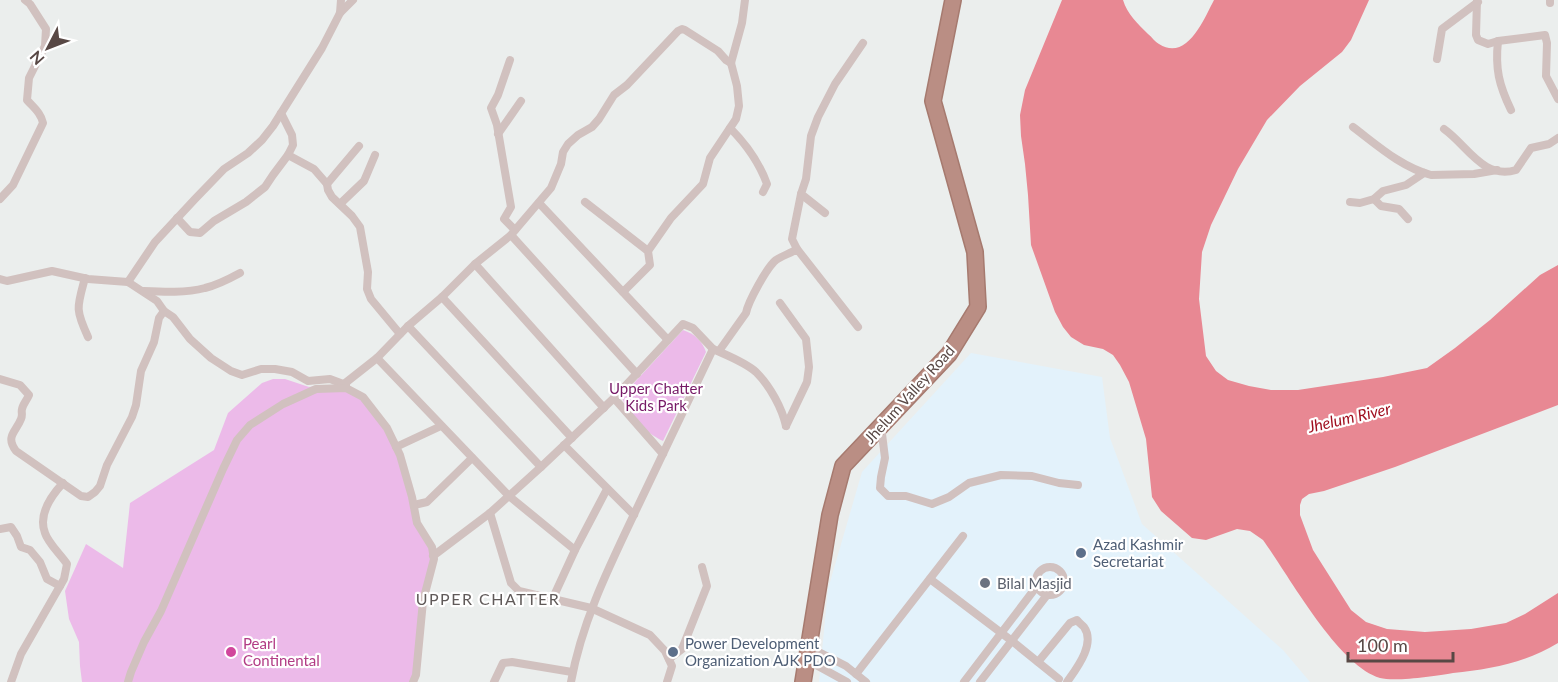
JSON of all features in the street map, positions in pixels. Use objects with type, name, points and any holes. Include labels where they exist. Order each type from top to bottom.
[{"type":"highway","name":"Jhelum Valley Road","points":[[803,682],[830,515],[843,466],[949,354],[978,307],[975,252],[933,101],[953,0]]},
{"type":"street","points":[[0,199],[13,185],[43,123],[42,116],[27,100],[29,78],[45,46],[46,29],[26,0]]},
{"type":"street","points":[[340,14],[341,0]]},
{"type":"street","points":[[128,282],[156,242],[177,218],[224,169],[248,153],[262,140],[322,48],[340,14],[353,0]]},
{"type":"street","points":[[623,292],[650,265],[648,251],[671,218],[703,184],[710,158],[736,119],[739,106],[731,63],[742,23],[745,0]]},
{"type":"street","points":[[1478,1],[1476,22],[1478,40],[1488,44],[1545,35],[1547,43],[1546,76],[1558,99]]},
{"type":"street","points":[[1437,59],[1442,29],[1478,1]]},
{"type":"street","points":[[344,384],[377,358],[408,326],[513,232],[551,188],[568,144],[592,126],[614,95],[627,85],[678,31],[685,30],[718,51],[731,63]]},
{"type":"street","points":[[1498,41],[1497,70],[1510,110]]},
{"type":"street","points":[[858,327],[792,239],[806,179],[811,136],[835,84],[863,43]]},
{"type":"street","points":[[510,60],[491,108],[511,207],[504,219],[637,374]]},
{"type":"street","points":[[498,134],[521,101]]},
{"type":"street","points":[[177,218],[190,232],[200,233],[214,221],[265,188],[293,145],[292,135],[281,113]]},
{"type":"street","points":[[1353,127],[1388,154],[1424,173],[1431,175],[1474,174],[1497,170]]},
{"type":"street","points":[[730,128],[745,144],[761,168],[767,184],[763,192]]},
{"type":"street","points":[[1444,129],[1460,141],[1485,167],[1511,172],[1516,170],[1531,148],[1549,144],[1558,138]]},
{"type":"street","points":[[327,184],[359,146]]},
{"type":"street","points":[[288,155],[314,169],[327,184],[328,190],[360,227],[368,272],[367,289],[371,299],[400,334]]},
{"type":"street","points":[[340,204],[364,181],[375,155]]},
{"type":"street","points":[[1350,202],[1374,199],[1383,190],[1393,187],[1400,188],[1424,173]]},
{"type":"street","points":[[801,194],[825,213]]},
{"type":"street","points":[[1374,199],[1381,206],[1399,209],[1408,219]]},
{"type":"street","points":[[585,202],[648,251]]},
{"type":"street","points":[[539,203],[668,340]]},
{"type":"street","points":[[571,682],[591,608],[663,454],[716,350],[746,313],[775,260],[798,249]]},
{"type":"street","points":[[475,264],[604,408]]},
{"type":"street","points":[[0,279],[7,281],[52,271],[85,278],[128,282],[157,301],[190,339],[211,358],[231,371],[242,375],[261,369],[275,369],[292,372],[308,381],[330,379],[344,384],[356,393]]},
{"type":"street","points":[[143,291],[205,289],[240,273]]},
{"type":"street","points":[[85,278],[78,310],[88,337]]},
{"type":"street","points":[[442,297],[572,438]]},
{"type":"street","points":[[433,556],[490,513],[541,467],[614,398],[683,324],[693,328],[716,350],[754,371],[770,389],[786,426],[807,382],[809,367],[806,339],[780,303]]},
{"type":"street","points":[[0,379],[20,385],[29,395],[22,407],[21,420],[14,430],[11,440],[13,447],[81,495],[88,497],[100,486],[106,465],[132,417],[141,371],[154,342],[159,318],[164,311]]},
{"type":"street","points":[[408,326],[541,467]]},
{"type":"street","points":[[377,358],[509,496],[576,550]]},
{"type":"street","points":[[128,682],[237,440],[250,425],[283,404],[316,389],[346,388],[363,397],[387,429],[400,454],[417,523],[432,547],[433,556],[423,601],[416,675],[413,682]]},
{"type":"street","points":[[614,398],[663,454]]},
{"type":"street","points":[[881,425],[885,458],[880,488],[888,495],[906,496],[932,504],[969,483],[1001,475],[1032,476],[1078,485]]},
{"type":"street","points":[[396,447],[441,426]]},
{"type":"street","points":[[564,445],[634,515]]},
{"type":"street","points":[[414,505],[427,502],[472,458]]},
{"type":"street","points":[[11,682],[21,654],[64,579],[68,564],[45,536],[42,521],[51,495],[63,483]]},
{"type":"street","points":[[552,600],[607,489]]},
{"type":"street","points":[[490,513],[511,583],[519,591],[591,608],[650,635],[665,651],[672,666],[668,682]]},
{"type":"street","points":[[0,529],[11,527],[21,547],[30,550],[40,562],[47,579],[60,586]]},
{"type":"street","points":[[856,674],[963,536]]},
{"type":"street","points":[[669,659],[682,649],[707,586],[702,567]]},
{"type":"street","points":[[1050,567],[1058,569],[1064,577],[1064,586],[1057,594],[1047,595],[1037,586],[1036,577],[1041,570],[1050,567]]},
{"type":"street","points":[[930,579],[1012,641],[1038,662],[1063,681],[1085,654],[1087,640],[1085,628],[1077,620],[1070,622],[1038,662]]},
{"type":"street","points":[[964,682],[1037,586]]},
{"type":"street","points":[[980,682],[1047,595]]},
{"type":"street","points":[[808,653],[846,666],[866,682]]},
{"type":"street","points":[[808,653],[847,682]]},
{"type":"street","points":[[494,682],[503,663],[512,662],[572,672]]},
{"type":"shaded area","points":[[971,353],[1102,377],[1110,438],[1142,524],[1283,650],[1310,682],[819,682],[828,589],[862,472]]},
{"type":"green space","name":"Upper Chatter Kids Park","points":[[683,330],[697,338],[706,352],[663,441],[638,423],[628,410],[622,396]]},
{"type":"green space","points":[[273,379],[285,379],[309,387],[328,385],[363,397],[400,455],[417,523],[432,547],[412,682],[82,682],[79,642],[69,619],[65,591],[86,544],[123,568],[130,503],[214,450],[228,413],[262,383]]},
{"type":"water","name":"Jhelum River","points":[[1062,0],[1123,0],[1130,14],[1140,26],[1158,43],[1169,48],[1186,43],[1193,36],[1214,0],[1369,0],[1351,40],[1342,52],[1300,86],[1267,120],[1238,169],[1211,225],[1202,252],[1199,299],[1206,356],[1216,371],[1228,380],[1271,390],[1298,390],[1427,368],[1490,320],[1540,275],[1558,265],[1558,405],[1395,467],[1309,494],[1302,499],[1300,515],[1313,550],[1351,610],[1366,622],[1387,629],[1425,632],[1471,629],[1506,623],[1558,593],[1558,643],[1533,656],[1494,667],[1416,678],[1380,678],[1364,670],[1331,639],[1263,540],[1250,531],[1237,529],[1206,540],[1192,538],[1161,511],[1152,497],[1146,439],[1129,382],[1113,355],[1103,349],[1084,345],[1071,337],[1063,327],[1055,312],[1031,245],[1020,115],[1025,90]]},
{"type":"place","name":"Azad Kashmir Secretariat","points":[[1081,553]]},
{"type":"place","name":"Bilal Masjid","points":[[985,583]]},
{"type":"place","name":"Pearl Continental","points":[[231,652]]},
{"type":"place","name":"Power Development Organization AJK PDO","points":[[673,652]]},
{"type":"district","name":"UPPER CHATTER","points":[[488,598]]}]
